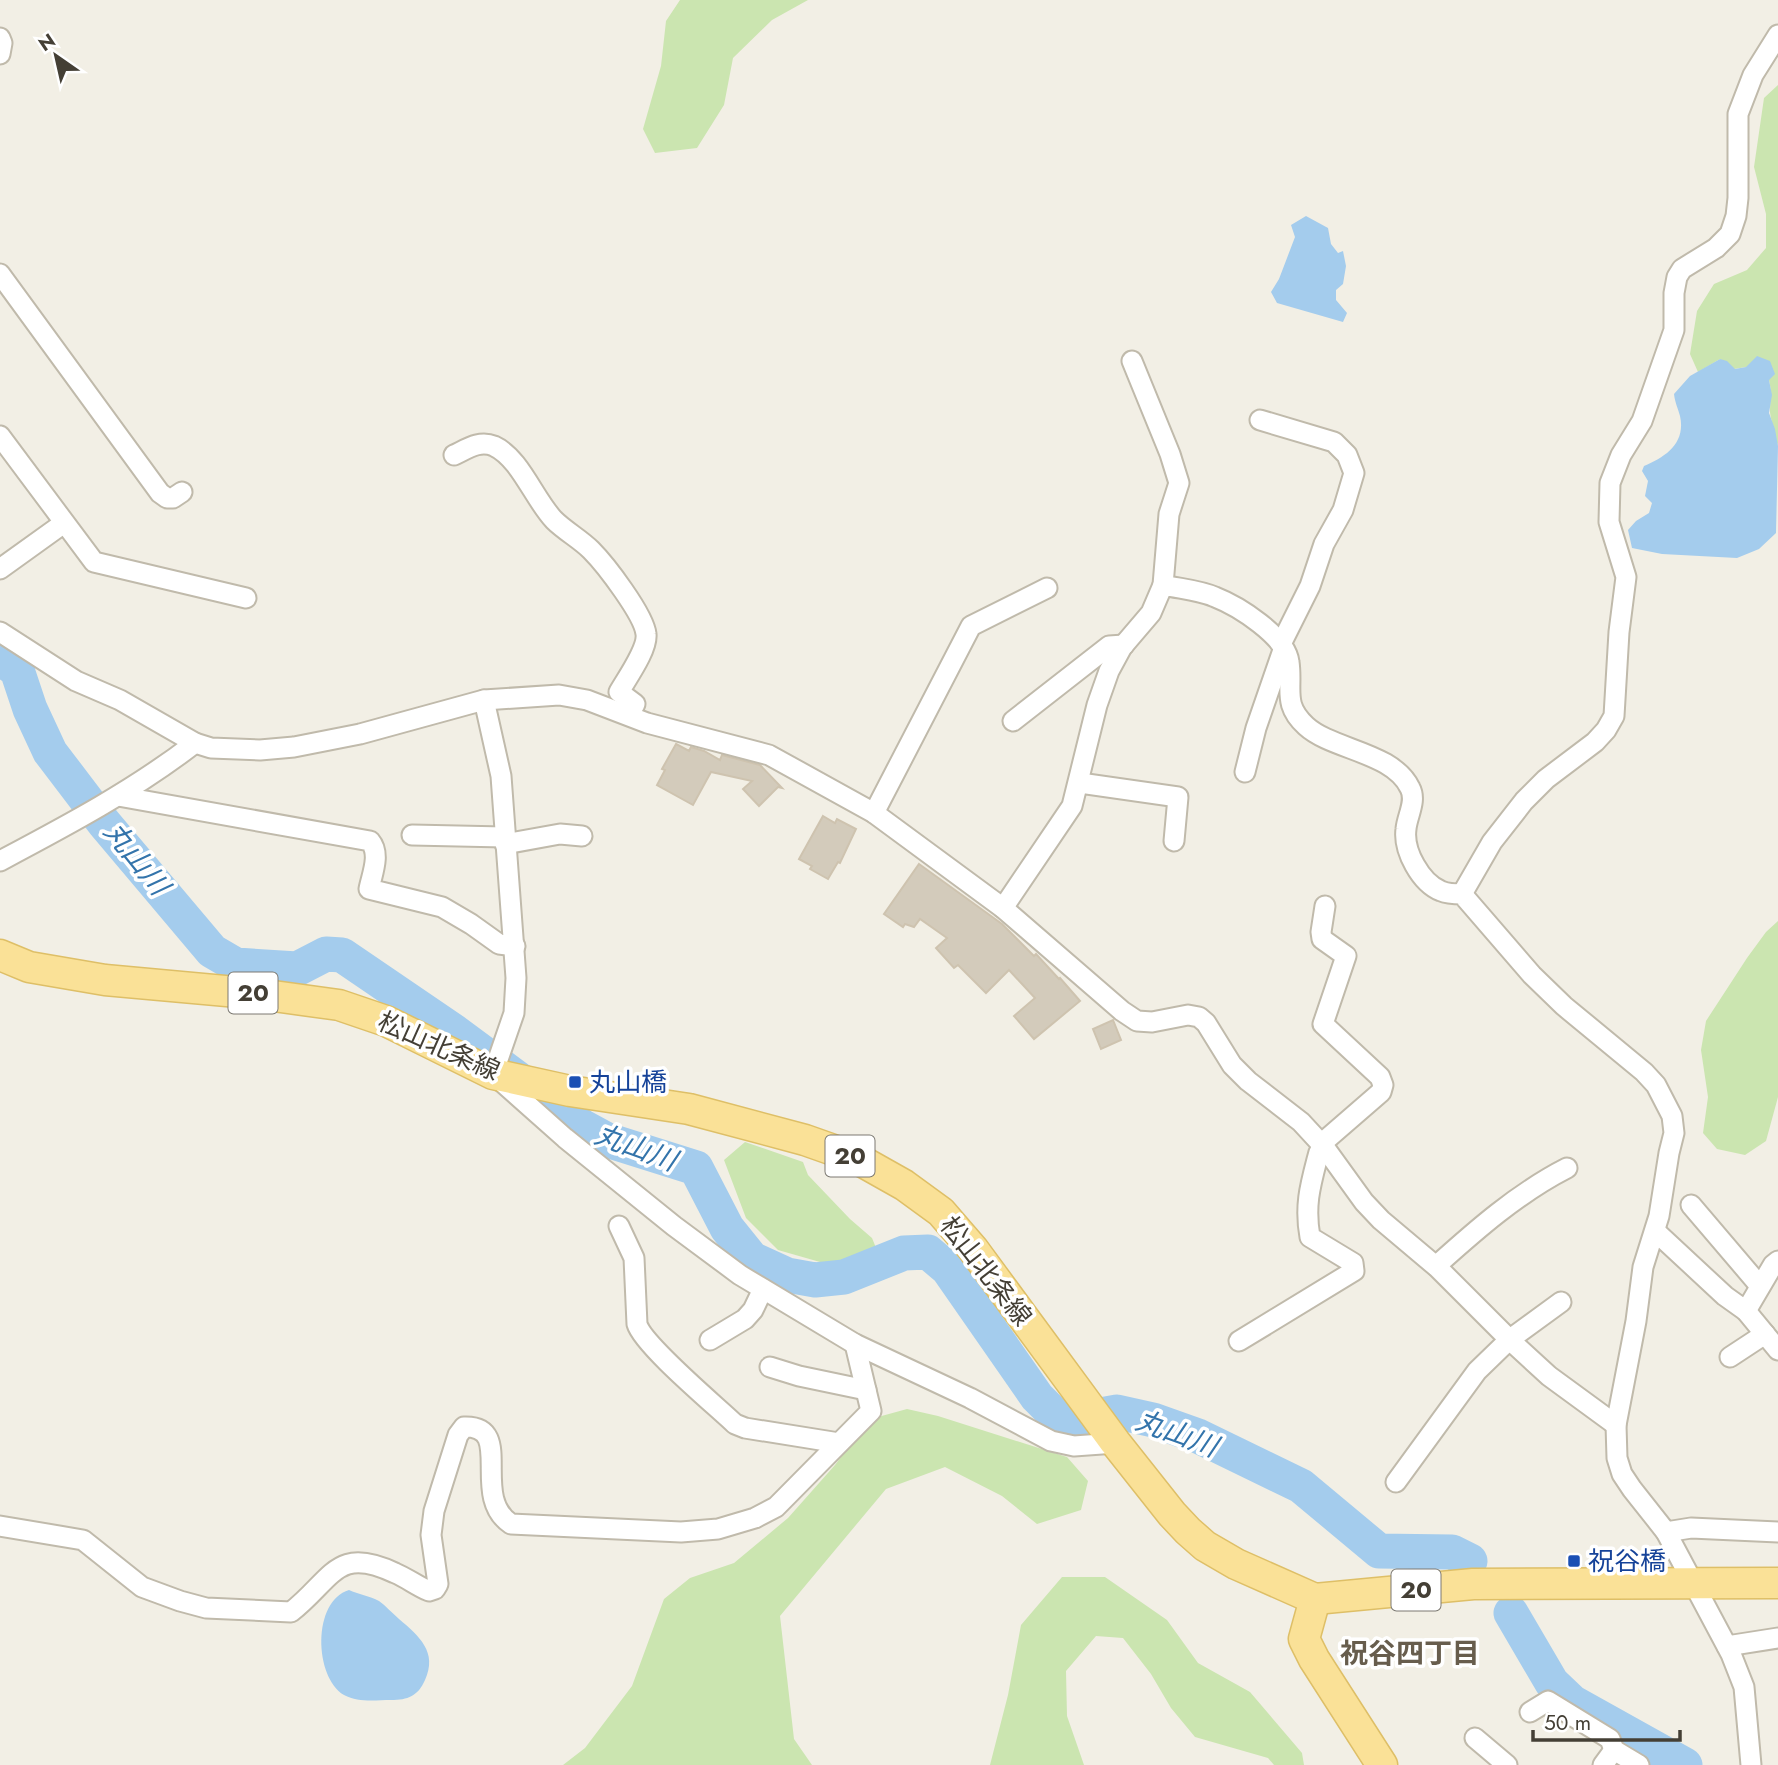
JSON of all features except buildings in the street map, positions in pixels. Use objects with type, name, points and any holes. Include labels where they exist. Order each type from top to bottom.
[{"type":"main road","name":"松山北条線","points":[[0,955],[29,967],[105,980],[258,993],[339,1005],[386,1021],[494,1074],[570,1091],[689,1109],[806,1140],[856,1158],[904,1185],[941,1212],[973,1249],[1115,1443],[1172,1514],[1205,1546],[1236,1564],[1315,1599],[1473,1584],[1778,1583]]},
{"type":"main road","points":[[1315,1599],[1304,1639],[1382,1765]]},
{"type":"street","points":[[1462,894],[1492,842],[1524,802],[1546,779],[1595,742],[1614,716],[1619,632],[1626,578],[1609,522],[1610,482],[1620,455],[1642,421],[1674,330],[1677,276],[1682,269],[1716,248],[1730,233],[1738,198],[1738,114],[1752,75],[1778,35]]},
{"type":"street","points":[[0,38],[0,54]]},
{"type":"street","points":[[0,274],[160,493],[167,498],[173,498],[182,492]]},
{"type":"street","points":[[1003,908],[1072,806],[1080,783],[1097,705],[1109,671],[1124,645],[1151,613],[1163,585],[1168,514],[1179,483],[1132,361]]},
{"type":"street","points":[[1245,772],[1282,646],[1310,586],[1324,544],[1343,510],[1354,473],[1347,455],[1334,442],[1260,420]]},
{"type":"street","points":[[0,436],[94,562],[246,598]]},
{"type":"street","points":[[454,454],[480,443],[494,446],[510,457],[555,521],[590,550],[612,575],[642,621],[647,635],[645,646],[619,692],[635,704],[629,715]]},
{"type":"street","points":[[0,569],[64,523]]},
{"type":"street","points":[[1163,585],[1193,590],[1231,604],[1276,637],[1289,662],[1288,693],[1292,708],[1303,723],[1315,734],[1367,752],[1402,778],[1410,788],[1413,802],[1405,832],[1414,864],[1439,891],[1462,894],[1532,975],[1564,1006],[1644,1072],[1665,1101],[1672,1116],[1674,1133],[1659,1216],[1643,1266],[1636,1321],[1616,1426],[1617,1458],[1622,1474],[1666,1532],[1727,1646],[1744,1686],[1751,1765]]},
{"type":"street","points":[[874,813],[971,626],[1047,589]]},
{"type":"street","points":[[0,632],[76,681],[120,700],[195,743],[211,748],[295,747],[360,734],[484,700],[559,695],[587,700],[647,723],[769,755],[874,813],[1003,908],[1137,1021],[1152,1022],[1188,1014],[1199,1017],[1206,1023],[1232,1065],[1248,1081],[1301,1122],[1323,1146],[1364,1202],[1436,1266],[1509,1340],[1549,1376],[1616,1426]]},
{"type":"street","points":[[1013,721],[1110,646],[1124,645]]},
{"type":"street","points":[[484,700],[501,776],[515,946],[514,1013],[494,1074],[565,1138],[674,1226],[763,1289],[856,1344],[970,1398],[1051,1441],[1073,1446],[1115,1443]]},
{"type":"street","points":[[0,861],[118,796],[195,743]]},
{"type":"street","points":[[1080,783],[1178,797],[1174,841]]},
{"type":"street","points":[[118,796],[370,841],[375,850],[375,862],[369,890],[442,907],[499,944],[515,946]]},
{"type":"street","points":[[412,835],[505,841],[560,835],[582,836]]},
{"type":"street","points":[[1239,1341],[1354,1271],[1353,1264],[1310,1237],[1307,1219],[1308,1193],[1323,1146],[1381,1092],[1383,1085],[1380,1077],[1323,1024],[1346,956],[1322,939],[1325,906]]},
{"type":"street","points":[[1436,1266],[1538,1183],[1567,1168]]},
{"type":"street","points":[[1691,1205],[1760,1286]]},
{"type":"street","points":[[619,1226],[634,1258],[639,1333],[735,1424],[745,1428],[839,1443]]},
{"type":"street","points":[[1655,1231],[1725,1296],[1746,1311],[1778,1350]]},
{"type":"street","points":[[1746,1311],[1778,1261]]},
{"type":"street","points":[[710,1340],[745,1319],[753,1310],[763,1289]]},
{"type":"street","points":[[1396,1482],[1477,1371],[1509,1340],[1561,1302]]},
{"type":"street","points":[[1730,1357],[1765,1334]]},
{"type":"street","points":[[0,1526],[83,1540],[142,1587],[206,1608],[291,1612],[310,1597],[335,1570],[350,1561],[371,1563],[397,1573],[429,1591],[435,1589],[438,1584],[431,1535],[433,1511],[458,1435],[464,1427],[473,1426],[486,1434],[492,1446],[490,1490],[501,1517],[511,1524],[595,1530],[681,1532],[718,1529],[755,1518],[776,1507],[871,1411],[856,1344]]},
{"type":"street","points":[[770,1367],[866,1390]]},
{"type":"street","points":[[1666,1532],[1691,1528],[1778,1532]]},
{"type":"street","points":[[1727,1646],[1778,1638]]},
{"type":"street","points":[[1530,1712],[1548,1701],[1610,1739],[1609,1758],[1639,1765]]},
{"type":"street","points":[[1475,1738],[1507,1765]]},
{"type":"green space","points":[[680,0],[808,0],[772,20],[733,58],[724,105],[697,148],[655,153],[643,129],[661,66],[666,21]]},
{"type":"green space","points":[[1778,85],[1778,446],[1770,412],[1769,380],[1746,367],[1734,369],[1720,359],[1698,372],[1690,354],[1697,311],[1714,284],[1747,270],[1766,248],[1766,214],[1754,167],[1764,98]]},
{"type":"green space","points":[[1778,921],[1778,1097],[1766,1141],[1745,1155],[1717,1149],[1703,1133],[1708,1097],[1701,1050],[1706,1021],[1747,958],[1766,932]]},
{"type":"green space","points":[[745,1142],[803,1162],[808,1175],[872,1238],[881,1260],[827,1264],[778,1250],[746,1218],[724,1160]]},
{"type":"green space","points":[[907,1409],[938,1416],[1067,1457],[1088,1481],[1081,1510],[1037,1524],[1002,1496],[945,1467],[886,1489],[780,1616],[794,1739],[812,1765],[563,1765],[585,1748],[632,1686],[664,1599],[690,1578],[734,1563],[788,1518],[856,1437],[878,1417]]},
{"type":"green space","points":[[1062,1577],[1105,1577],[1167,1620],[1198,1663],[1250,1692],[1302,1753],[1304,1765],[1274,1765],[1268,1758],[1195,1737],[1171,1708],[1151,1674],[1123,1638],[1096,1636],[1066,1671],[1067,1716],[1084,1765],[990,1765],[1008,1695],[1021,1625]]},
{"type":"water","points":[[1306,216],[1328,228],[1331,244],[1338,253],[1343,251],[1346,266],[1343,284],[1336,290],[1336,300],[1347,313],[1343,322],[1277,303],[1271,292],[1279,279],[1295,237],[1291,225]]},
{"type":"water","points":[[1757,356],[1770,361],[1775,374],[1769,380],[1772,395],[1769,413],[1778,446],[1776,533],[1759,549],[1737,558],[1662,554],[1632,548],[1628,530],[1649,513],[1652,503],[1645,496],[1648,481],[1642,471],[1644,466],[1667,453],[1680,434],[1680,416],[1674,394],[1690,376],[1720,359],[1727,361],[1735,369],[1746,367]]},
{"type":"water","points":[[349,1590],[379,1601],[424,1645],[428,1653],[428,1670],[419,1690],[412,1696],[397,1700],[362,1700],[344,1695],[334,1686],[323,1657],[323,1623],[328,1609],[337,1597]]},
{"type":"waterway","name":"丸山川","points":[[0,658],[17,670],[30,709],[50,752],[104,823],[212,951],[236,965],[297,969],[326,954],[342,955],[455,1032],[583,1127],[607,1140],[696,1168],[727,1228],[752,1259],[787,1275],[815,1280],[844,1277],[904,1253],[928,1252],[948,1269],[1037,1397],[1062,1422],[1117,1412],[1153,1420],[1198,1436],[1301,1486],[1379,1551],[1452,1552],[1470,1561]]},
{"type":"waterway","name":"丸山川","points":[[1511,1613],[1552,1683],[1572,1702],[1685,1765]]},
{"type":"place","name":"丸山橋","points":[[575,1082]]},
{"type":"place","name":"祝谷橋","points":[[1574,1561]]},
{"type":"district","name":"祝谷四丁目","points":[[1410,1653]]}]
